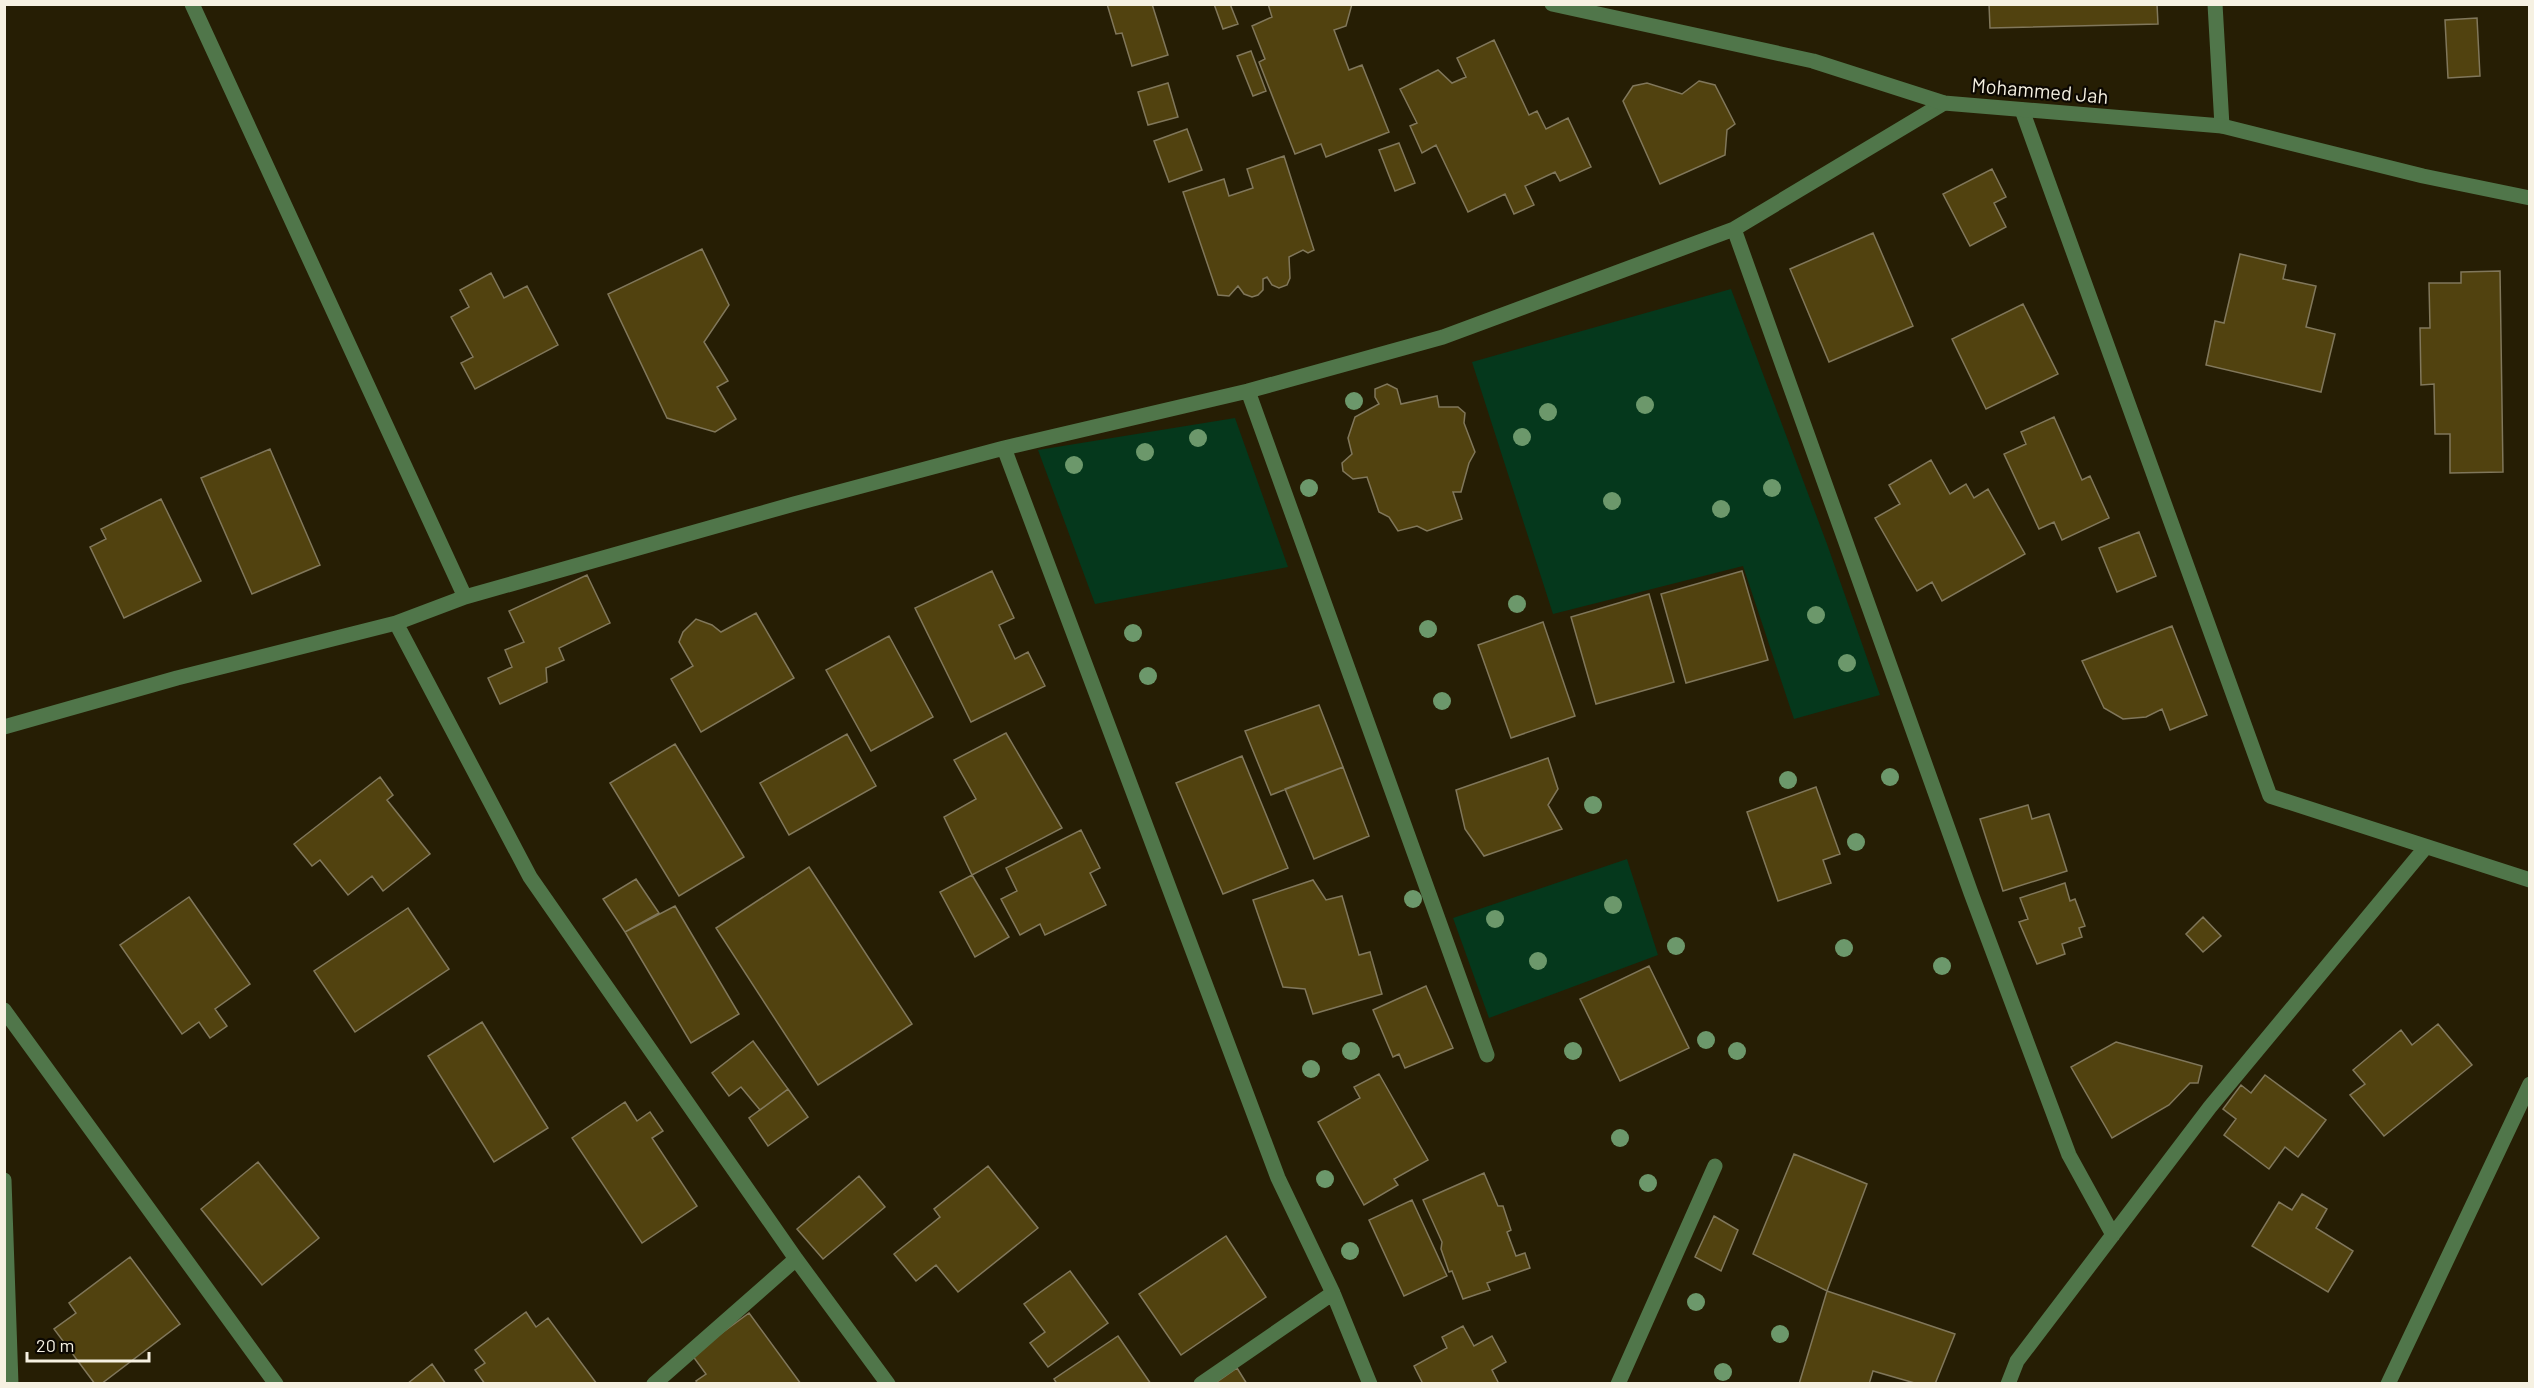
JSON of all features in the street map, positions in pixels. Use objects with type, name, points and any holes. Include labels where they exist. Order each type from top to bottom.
[{"type":"street","points":[[192,4],[465,597]]},
{"type":"street","name":"Mohammed Jah","points":[[1552,4],[1813,61],[1944,103],[2222,126],[2423,176],[2529,198]]},
{"type":"street","points":[[2215,4],[2222,126]]},
{"type":"street","points":[[4,727],[177,678],[396,623],[465,597],[794,504],[1005,448],[1248,391],[1443,337],[1734,229],[1944,103]]},
{"type":"street","points":[[2022,110],[2271,796],[2529,880]]},
{"type":"street","points":[[1734,229],[1967,882],[2069,1155],[2113,1235]]},
{"type":"street","points":[[1248,391],[1488,1055]]},
{"type":"street","points":[[1005,448],[1278,1178],[1333,1293],[1370,1383]]},
{"type":"street","points":[[396,623],[530,877],[796,1259],[888,1383]]},
{"type":"street","points":[[2008,1383],[2017,1361],[2210,1107],[2426,848]]},
{"type":"street","points":[[4,1010],[276,1383]]},
{"type":"street","points":[[2388,1383],[2529,1084]]},
{"type":"street","points":[[1618,1383],[1715,1166]]},
{"type":"street","points":[[4,1180],[12,1383]]},
{"type":"street","points":[[654,1383],[796,1259]]},
{"type":"street","points":[[1200,1383],[1333,1293]]},
{"type":"green space","points":[[1731,289],[1827,544],[1880,695],[1794,719],[1743,566],[1553,614],[1472,362]]},
{"type":"green space","points":[[1235,418],[1288,567],[1095,604],[1038,450]]},
{"type":"green space","points":[[1627,859],[1658,955],[1489,1018],[1453,918]]},
{"type":"building","points":[[1107,4],[1152,4],[1168,55],[1132,66],[1122,33],[1116,34]]},
{"type":"building","points":[[1214,4],[1230,4],[1238,24],[1223,29]]},
{"type":"building","points":[[1268,4],[1352,4],[1346,26],[1334,30],[1349,70],[1362,65],[1389,132],[1326,157],[1321,144],[1295,154],[1259,62],[1265,59],[1252,26],[1272,17]]},
{"type":"building","points":[[1989,4],[2157,4],[2158,24],[1990,28]]},
{"type":"building","points":[[2477,18],[2480,76],[2448,78],[2445,20]]},
{"type":"building","points":[[1494,40],[1529,115],[1537,111],[1546,129],[1568,118],[1591,167],[1560,181],[1555,172],[1525,186],[1534,205],[1514,214],[1505,194],[1468,212],[1436,145],[1422,153],[1410,126],[1417,123],[1400,89],[1438,70],[1452,83],[1466,77],[1457,58]]},
{"type":"building","points":[[1251,51],[1266,91],[1253,96],[1237,56]]},
{"type":"building","points":[[1699,81],[1715,85],[1735,124],[1727,130],[1725,155],[1660,184],[1623,101],[1633,86],[1647,83],[1682,94]]},
{"type":"building","points":[[1168,83],[1178,117],[1148,125],[1138,92]]},
{"type":"building","points":[[1187,129],[1202,170],[1169,182],[1154,141]]},
{"type":"building","points":[[1399,143],[1415,183],[1395,191],[1379,150]]},
{"type":"building","points":[[1284,156],[1314,250],[1308,253],[1303,250],[1289,257],[1290,278],[1287,285],[1279,288],[1272,285],[1267,277],[1263,279],[1263,290],[1258,295],[1252,297],[1244,294],[1238,286],[1229,296],[1218,295],[1183,192],[1224,179],[1229,196],[1253,188],[1247,169]]},
{"type":"building","points":[[1992,169],[2006,197],[1994,203],[2006,227],[1970,246],[1943,194]]},
{"type":"building","points":[[1873,233],[1913,326],[1829,362],[1790,269]]},
{"type":"building","points":[[702,249],[729,305],[704,342],[728,381],[717,387],[736,419],[715,432],[667,418],[608,294]]},
{"type":"building","points":[[2240,254],[2286,265],[2283,279],[2316,286],[2306,327],[2335,334],[2321,392],[2206,365],[2215,321],[2224,323]]},
{"type":"building","points":[[2500,271],[2503,472],[2450,473],[2450,434],[2435,434],[2434,384],[2421,385],[2420,328],[2430,328],[2429,283],[2461,283],[2461,272]]},
{"type":"building","points":[[491,273],[504,298],[527,286],[558,345],[475,389],[461,363],[473,357],[451,317],[469,307],[460,290]]},
{"type":"building","points":[[2023,304],[2058,374],[1986,409],[1952,339]]},
{"type":"building","points":[[1387,384],[1397,389],[1401,404],[1437,396],[1439,407],[1458,407],[1465,413],[1464,423],[1475,452],[1469,463],[1461,492],[1453,492],[1462,519],[1427,531],[1417,526],[1398,531],[1389,517],[1379,512],[1367,477],[1353,479],[1343,471],[1342,463],[1352,454],[1348,438],[1355,417],[1379,404],[1375,397],[1375,389]]},
{"type":"building","points":[[2054,417],[2082,480],[2090,476],[2109,518],[2062,540],[2054,522],[2039,529],[2004,454],[2026,444],[2021,432]]},
{"type":"building","points":[[270,449],[320,565],[252,594],[201,478]]},
{"type":"building","points":[[1931,460],[1950,494],[1966,484],[1974,498],[1988,489],[2025,554],[1942,601],[1932,582],[1917,591],[1875,518],[1900,504],[1889,485]]},
{"type":"building","points":[[161,499],[201,581],[124,618],[90,547],[106,539],[101,529]]},
{"type":"building","points":[[2139,532],[2156,576],[2117,592],[2099,548]]},
{"type":"building","points":[[992,571],[1014,618],[999,625],[1015,659],[1028,652],[1045,686],[971,722],[915,608]]},
{"type":"building","points":[[1742,571],[1768,660],[1686,683],[1661,594]]},
{"type":"building","points":[[587,575],[610,623],[559,648],[564,660],[546,668],[547,682],[500,704],[488,678],[512,667],[505,650],[524,642],[509,611]]},
{"type":"building","points":[[1649,594],[1674,682],[1596,704],[1571,617]]},
{"type":"building","points":[[756,613],[794,678],[701,732],[671,679],[693,666],[679,642],[683,632],[696,619],[712,625],[721,632]]},
{"type":"building","points":[[1543,622],[1575,716],[1511,738],[1478,645]]},
{"type":"building","points":[[2172,626],[2207,715],[2170,730],[2162,709],[2146,717],[2123,719],[2104,708],[2082,661]]},
{"type":"building","points":[[889,636],[933,717],[871,751],[826,670]]},
{"type":"building","points":[[1319,705],[1343,767],[1271,795],[1245,731]]},
{"type":"building","points":[[1006,733],[1062,828],[972,875],[944,817],[976,799],[954,760]]},
{"type":"building","points":[[847,734],[876,786],[789,835],[760,783]]},
{"type":"building","points":[[675,744],[744,857],[679,896],[610,783]]},
{"type":"building","points":[[1242,756],[1288,868],[1223,894],[1176,783]]},
{"type":"building","points":[[1548,758],[1558,789],[1548,805],[1562,829],[1484,856],[1465,829],[1456,790]]},
{"type":"building","points":[[1343,767],[1369,836],[1314,859],[1285,789]]},
{"type":"building","points":[[380,777],[393,795],[387,800],[430,854],[383,891],[372,876],[348,895],[320,860],[312,866],[294,844]]},
{"type":"building","points":[[1816,787],[1840,854],[1823,860],[1831,883],[1778,901],[1747,812]]},
{"type":"building","points":[[2028,805],[2032,819],[2049,814],[2067,871],[2003,891],[1980,819]]},
{"type":"building","points":[[1081,830],[1100,868],[1090,873],[1106,905],[1045,935],[1040,924],[1020,935],[1001,899],[1017,891],[1006,868]]},
{"type":"building","points":[[809,867],[912,1024],[818,1085],[716,928]]},
{"type":"building","points":[[972,875],[1009,937],[975,957],[940,892]]},
{"type":"building","points":[[636,879],[659,913],[625,932],[603,899]]},
{"type":"building","points":[[1313,880],[1326,900],[1342,896],[1359,955],[1370,952],[1382,994],[1313,1014],[1305,989],[1283,987],[1253,900]]},
{"type":"building","points":[[2065,883],[2070,901],[2075,899],[2085,926],[2079,928],[2082,937],[2062,944],[2065,954],[2037,964],[2019,922],[2028,919],[2020,898]]},
{"type":"building","points":[[189,897],[250,984],[215,1009],[227,1026],[210,1038],[199,1022],[182,1034],[120,945]]},
{"type":"building","points":[[675,906],[739,1014],[691,1043],[625,932]]},
{"type":"building","points":[[408,908],[449,969],[355,1032],[314,971]]},
{"type":"building","points":[[2203,917],[2221,936],[2203,952],[2186,934]]},
{"type":"building","points":[[1649,966],[1689,1048],[1620,1081],[1580,999]]},
{"type":"building","points":[[1426,986],[1453,1048],[1405,1068],[1399,1054],[1393,1057],[1373,1010]]},
{"type":"building","points":[[482,1022],[548,1128],[494,1162],[428,1056]]},
{"type":"building","points":[[2438,1024],[2472,1065],[2384,1136],[2350,1095],[2365,1084],[2353,1070],[2401,1030],[2412,1045]]},
{"type":"building","points":[[753,1041],[788,1089],[760,1110],[741,1087],[729,1096],[712,1073]]},
{"type":"building","points":[[2116,1042],[2202,1066],[2198,1083],[2190,1083],[2169,1105],[2112,1138],[2071,1067]]},
{"type":"building","points":[[1379,1074],[1428,1160],[1394,1179],[1398,1185],[1364,1205],[1318,1122],[1360,1098],[1354,1087]]},
{"type":"building","points":[[2265,1075],[2326,1120],[2298,1157],[2285,1147],[2269,1169],[2224,1135],[2236,1119],[2223,1109],[2241,1085],[2251,1093]]},
{"type":"building","points":[[788,1089],[808,1117],[768,1146],[749,1118]]},
{"type":"building","points":[[625,1102],[637,1121],[650,1112],[663,1131],[652,1138],[697,1206],[642,1243],[572,1138]]},
{"type":"building","points":[[1794,1154],[1867,1184],[1827,1291],[1753,1254]]},
{"type":"building","points":[[258,1162],[319,1238],[262,1285],[201,1209]]},
{"type":"building","points":[[988,1166],[1038,1228],[958,1292],[936,1265],[916,1281],[894,1254],[940,1217],[934,1209]]},
{"type":"building","points":[[1484,1173],[1498,1206],[1503,1206],[1511,1230],[1507,1232],[1516,1256],[1525,1253],[1530,1268],[1487,1283],[1490,1290],[1463,1299],[1452,1271],[1449,1272],[1441,1249],[1442,1242],[1423,1200]]},
{"type":"building","points":[[859,1176],[885,1207],[823,1259],[797,1229]]},
{"type":"building","points":[[2302,1194],[2327,1209],[2316,1228],[2353,1251],[2328,1292],[2252,1246],[2279,1202],[2292,1210]]},
{"type":"building","points":[[1412,1200],[1447,1276],[1404,1296],[1369,1220]]},
{"type":"building","points":[[1714,1216],[1738,1230],[1721,1271],[1695,1257]]},
{"type":"building","points":[[1226,1236],[1266,1297],[1181,1355],[1139,1294]]},
{"type":"building","points":[[130,1257],[180,1324],[101,1384],[95,1384],[54,1329],[76,1313],[69,1303]]},
{"type":"building","points":[[1070,1271],[1108,1323],[1048,1367],[1030,1343],[1045,1332],[1024,1304]]},
{"type":"building","points":[[1827,1291],[1955,1334],[1935,1384],[1918,1384],[1873,1371],[1869,1384],[1799,1384]]},
{"type":"building","points":[[526,1312],[536,1327],[548,1318],[597,1384],[485,1384],[475,1370],[485,1363],[475,1350]]},
{"type":"building","points":[[749,1313],[801,1384],[698,1384],[696,1381],[706,1374],[692,1355]]},
{"type":"building","points":[[1463,1326],[1474,1346],[1492,1336],[1506,1362],[1492,1370],[1499,1384],[1423,1384],[1414,1366],[1447,1348],[1442,1337]]},
{"type":"building","points":[[1118,1336],[1151,1384],[1057,1384],[1054,1379]]},
{"type":"building","points":[[432,1364],[446,1384],[407,1384]]},
{"type":"building","points":[[1237,1368],[1247,1384],[1214,1384]]}]
